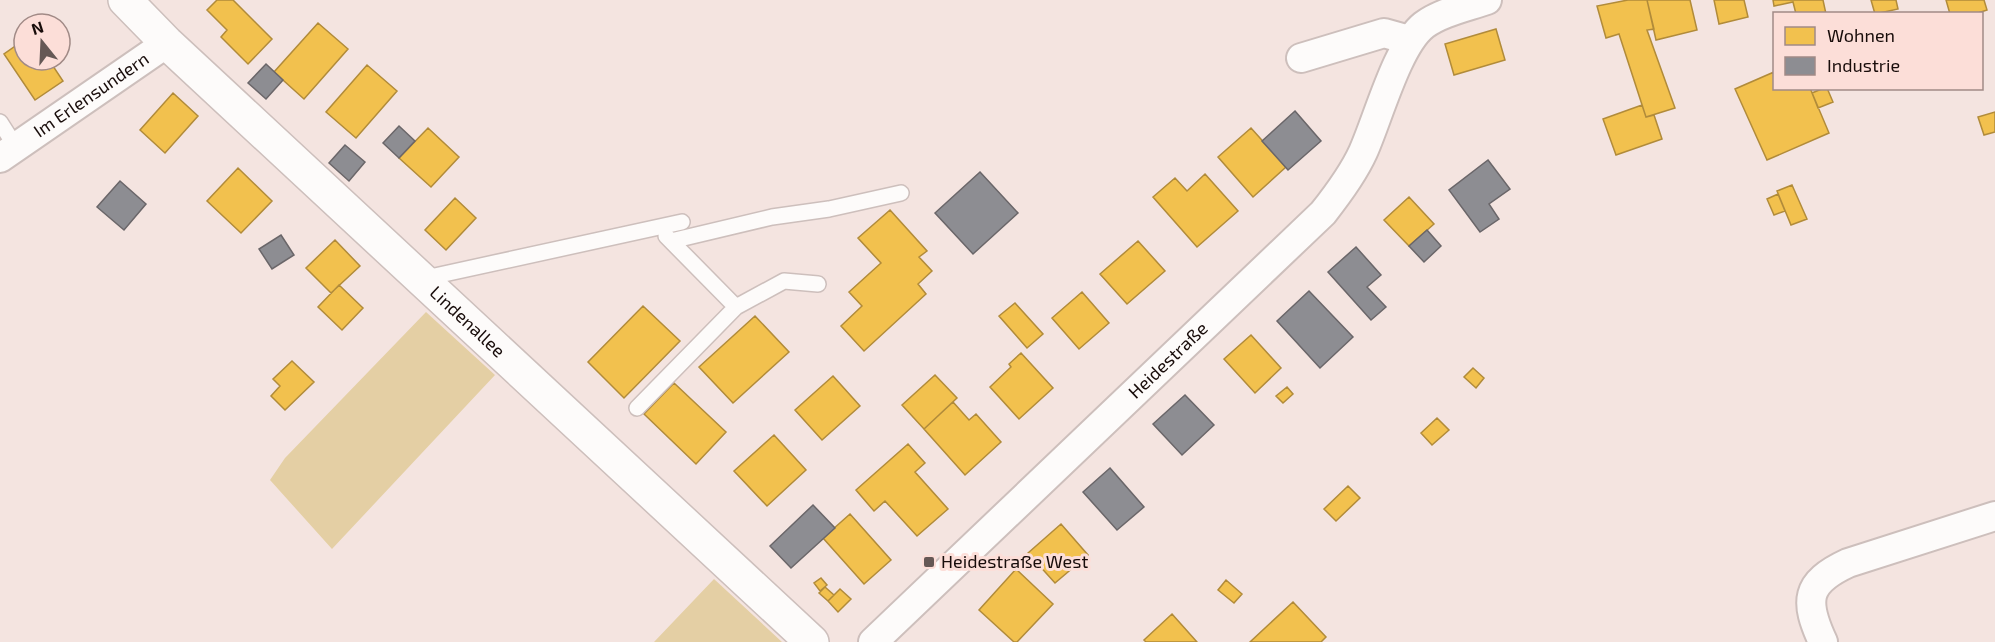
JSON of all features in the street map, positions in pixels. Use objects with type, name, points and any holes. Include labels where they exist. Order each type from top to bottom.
[{"type":"main road","name":"Lindenallee","points":[[125,0],[167,43],[812,642]]},
{"type":"street","name":"Heidestraße","points":[[873,642],[1323,213],[1345,186],[1363,153],[1408,40],[1424,25],[1453,11],[1487,0]]},
{"type":"street","points":[[1301,58],[1384,33],[1408,40]]},
{"type":"street","name":"Im Erlensundern","points":[[8,153],[167,43]]},
{"type":"street","points":[[1823,642],[1810,606],[1815,586],[1825,573],[1848,563],[1995,516]]},
{"type":"lane","name":"Im Erlensundern","points":[[0,122],[8,153]]},
{"type":"lane","points":[[671,241],[772,217],[901,193]]},
{"type":"lane","points":[[421,279],[682,222]]},
{"type":"lane","points":[[657,227],[736,307]]},
{"type":"lane","points":[[637,408],[736,307],[784,281],[818,284]]},
{"type":"shaded area","points":[[426,312],[495,375],[332,549],[270,480],[285,458]]},
{"type":"shaded area","points":[[714,579],[782,642],[654,642]]},
{"type":"building: Wohnen","points":[[217,0],[233,0],[272,39],[248,64],[221,37],[227,30],[207,10]]},
{"type":"building: Wohnen","points":[[1628,0],[1647,0],[1654,29],[1647,30],[1675,108],[1646,117],[1619,34],[1606,38],[1597,6]]},
{"type":"building: Wohnen","points":[[1647,0],[1690,0],[1697,30],[1656,40]]},
{"type":"building: Wohnen","points":[[1714,0],[1744,0],[1748,17],[1719,24]]},
{"type":"building: Wohnen","points":[[1773,0],[1823,0],[1826,12],[1796,12],[1793,2],[1774,6]]},
{"type":"building: Wohnen","points":[[1871,0],[1896,0],[1898,9],[1874,12]]},
{"type":"building: Wohnen","points":[[1946,0],[1984,0],[1987,10],[1981,12],[1949,12]]},
{"type":"building: Wohnen","points":[[318,23],[348,49],[304,99],[274,72]]},
{"type":"building: Wohnen","points":[[1496,29],[1505,60],[1454,75],[1445,44]]},
{"type":"building: Wohnen","points":[[12,48],[12,66],[4,54]]},
{"type":"building: Wohnen","points":[[367,65],[397,91],[356,138],[326,112]]},
{"type":"building: Wohnen","points":[[16,72],[57,72],[63,81],[35,100]]},
{"type":"building: Wohnen","points":[[1773,72],[1773,90],[1811,90],[1829,133],[1767,160],[1735,89]]},
{"type":"building: Wohnen","points":[[1828,90],[1833,102],[1818,108],[1812,93]]},
{"type":"building: Wohnen","points":[[173,93],[198,116],[165,153],[140,130]]},
{"type":"building: Wohnen","points":[[1642,105],[1646,117],[1654,115],[1662,139],[1616,155],[1603,119]]},
{"type":"building: Wohnen","points":[[1995,112],[1995,132],[1984,135],[1978,117]]},
{"type":"building: Wohnen","points":[[428,128],[459,157],[431,187],[399,158]]},
{"type":"building: Wohnen","points":[[1251,128],[1286,167],[1253,197],[1218,157]]},
{"type":"building: Wohnen","points":[[238,168],[272,201],[241,233],[207,201]]},
{"type":"building: Wohnen","points":[[1205,174],[1238,211],[1197,247],[1153,197],[1175,178],[1187,191]]},
{"type":"building: Wohnen","points":[[1792,185],[1807,219],[1791,225],[1777,191]]},
{"type":"building: Wohnen","points":[[1778,194],[1785,211],[1774,215],[1767,199]]},
{"type":"building: Wohnen","points":[[1409,197],[1434,224],[1409,246],[1384,220]]},
{"type":"building: Wohnen","points":[[455,198],[476,218],[446,250],[425,230]]},
{"type":"building: Wohnen","points":[[890,210],[927,251],[919,257],[932,271],[918,284],[926,294],[864,351],[841,326],[862,306],[849,292],[881,263],[858,238]]},
{"type":"building: Wohnen","points":[[335,240],[360,266],[331,293],[306,268]]},
{"type":"building: Wohnen","points":[[1138,241],[1165,271],[1127,304],[1100,274]]},
{"type":"building: Wohnen","points":[[339,285],[363,308],[342,330],[318,307]]},
{"type":"building: Wohnen","points":[[1082,292],[1109,323],[1079,349],[1052,318]]},
{"type":"building: Wohnen","points":[[1015,303],[1043,334],[1027,348],[999,316]]},
{"type":"building: Wohnen","points":[[643,306],[680,341],[624,398],[588,362]]},
{"type":"building: Wohnen","points":[[755,316],[789,352],[733,403],[699,367]]},
{"type":"building: Wohnen","points":[[1251,335],[1281,368],[1255,393],[1224,359]]},
{"type":"building: Wohnen","points":[[1021,353],[1053,388],[1019,419],[990,387],[1011,367],[1009,364]]},
{"type":"building: Wohnen","points":[[292,361],[314,382],[285,410],[271,396],[280,386],[273,379]]},
{"type":"building: Wohnen","points":[[1473,368],[1484,378],[1476,388],[1464,377]]},
{"type":"building: Wohnen","points":[[935,375],[957,398],[924,429],[902,405]]},
{"type":"building: Wohnen","points":[[833,376],[860,406],[822,440],[795,410]]},
{"type":"building: Wohnen","points":[[674,383],[726,432],[696,464],[644,414]]},
{"type":"building: Wohnen","points":[[1287,387],[1293,394],[1283,403],[1276,396]]},
{"type":"building: Wohnen","points":[[953,402],[969,420],[976,414],[1001,442],[965,475],[924,429]]},
{"type":"building: Wohnen","points":[[1437,418],[1449,430],[1432,445],[1421,433]]},
{"type":"building: Wohnen","points":[[774,435],[806,470],[767,506],[734,471]]},
{"type":"building: Wohnen","points":[[908,444],[925,463],[915,472],[948,509],[917,536],[885,501],[874,511],[856,490]]},
{"type":"building: Wohnen","points":[[1348,486],[1360,498],[1336,521],[1324,509]]},
{"type":"building: Wohnen","points":[[850,514],[891,560],[864,584],[823,538]]},
{"type":"building: Wohnen","points":[[1061,524],[1088,555],[1055,583],[1028,553]]},
{"type":"building: Wohnen","points":[[1016,569],[1053,604],[1017,642],[1014,642],[979,610]]},
{"type":"building: Wohnen","points":[[821,578],[827,585],[820,591],[814,583]]},
{"type":"building: Wohnen","points":[[1226,580],[1242,594],[1234,603],[1218,590]]},
{"type":"building: Wohnen","points":[[825,587],[834,595],[828,601],[819,593]]},
{"type":"building: Wohnen","points":[[840,589],[851,599],[838,612],[828,601]]},
{"type":"building: Wohnen","points":[[1293,602],[1326,637],[1321,642],[1250,642]]},
{"type":"building: Wohnen","points":[[1172,614],[1197,642],[1146,642],[1144,640]]},
{"type":"building: Industrie","points":[[266,64],[283,80],[266,99],[248,83]]},
{"type":"building: Industrie","points":[[1295,111],[1321,141],[1288,170],[1262,141]]},
{"type":"building: Industrie","points":[[399,126],[415,141],[399,158],[383,143]]},
{"type":"building: Industrie","points":[[345,145],[365,162],[349,181],[329,163]]},
{"type":"building: Industrie","points":[[1488,160],[1510,189],[1489,204],[1499,219],[1480,232],[1449,190]]},
{"type":"building: Industrie","points":[[980,172],[1018,213],[973,254],[935,213]]},
{"type":"building: Industrie","points":[[120,181],[146,204],[124,230],[97,207]]},
{"type":"building: Industrie","points":[[1427,230],[1441,246],[1424,262],[1409,246]]},
{"type":"building: Industrie","points":[[281,235],[294,255],[272,269],[259,249]]},
{"type":"building: Industrie","points":[[1356,247],[1381,275],[1367,287],[1386,307],[1371,320],[1328,272]]},
{"type":"building: Industrie","points":[[1309,291],[1353,337],[1320,368],[1277,321]]},
{"type":"building: Industrie","points":[[1185,395],[1214,425],[1182,455],[1153,424]]},
{"type":"building: Industrie","points":[[1110,468],[1144,507],[1117,530],[1083,492]]},
{"type":"building: Industrie","points":[[813,505],[835,528],[791,568],[770,546]]},
{"type":"place","name":"Heidestraße West","points":[[929,562]]}]
